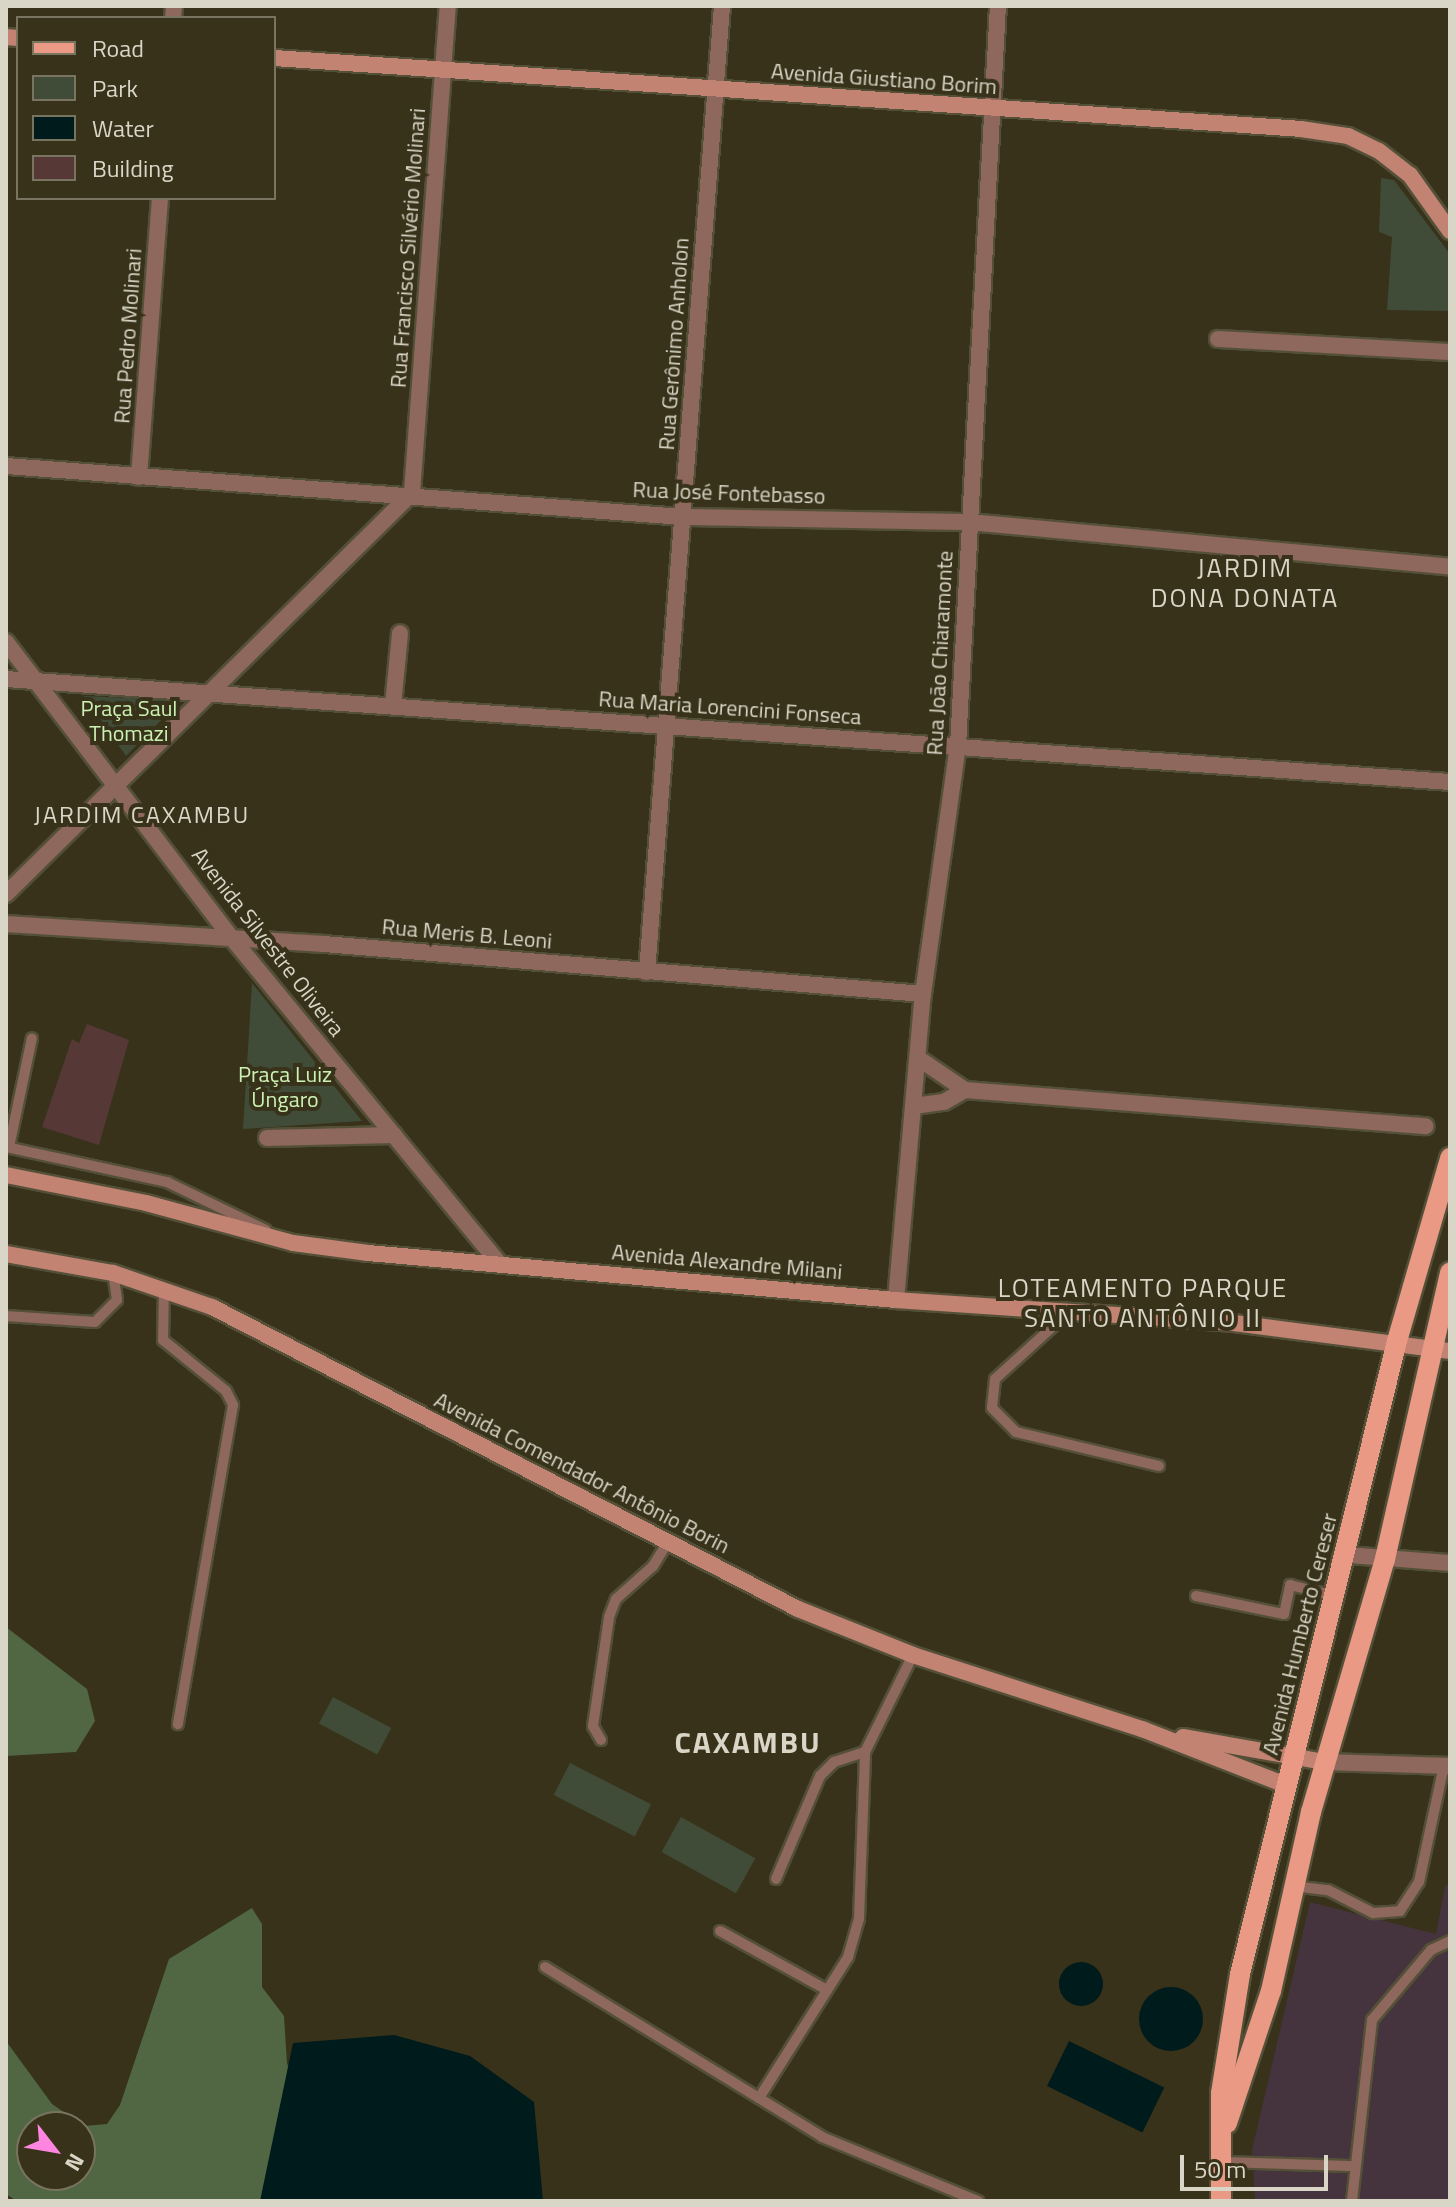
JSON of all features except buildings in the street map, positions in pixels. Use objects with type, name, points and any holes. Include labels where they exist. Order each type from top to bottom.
[{"type":"main road","name":"Avenida Giustiano Borim","points":[[276,58],[1348,136],[1379,151],[1410,175],[1450,231]]},
{"type":"main road","name":"Avenida Humberto Cereser","points":[[1221,2201],[1225,2127],[1221,2093],[1227,2045],[1293,1756],[1348,1555],[1397,1341],[1450,1158]]},
{"type":"main road","name":"Avenida Alexandre Milani","points":[[6,1175],[146,1203],[293,1243],[896,1300],[1070,1311],[1397,1341],[1441,1349]]},
{"type":"main road","name":"Avenida Comendador Antônio Borin","points":[[6,1254],[113,1273],[212,1307],[798,1609],[913,1655],[1142,1729],[1286,1785]]},
{"type":"main road","name":"Avenida Humberto Cereser","points":[[1225,2127],[1271,1991],[1293,1886],[1325,1762],[1385,1559],[1441,1349],[1450,1272]]},
{"type":"main road","name":"Avenida Comendador Antônio Borin","points":[[1142,1729],[1325,1762]]},
{"type":"street","name":"Rua Francisco Silvério Molinari","points":[[412,493],[448,6]]},
{"type":"street","name":"Rua Gerônimo Anholon","points":[[647,972],[670,726],[722,6]]},
{"type":"street","name":"Rua João Chiaramonte","points":[[896,1300],[923,994],[958,746],[989,108],[998,6]]},
{"type":"street","name":"Rua Pedro Molinari","points":[[139,477],[160,200]]},
{"type":"street","points":[[1218,339],[1450,352]]},
{"type":"street","name":"Rua José Fontebasso","points":[[6,466],[412,493],[683,517],[969,522],[1450,567]]},
{"type":"street","points":[[6,894],[214,693],[412,493]]},
{"type":"street","points":[[393,706],[400,633]]},
{"type":"street","name":"Avenida Silvestre Oliveira","points":[[6,642],[118,784],[231,937],[500,1264]]},
{"type":"street","name":"Rua Maria Lorencini Fonseca","points":[[6,679],[1450,782]]},
{"type":"street","name":"Rua Meris B. Leoni","points":[[6,924],[231,937],[923,994]]},
{"type":"street","points":[[918,1058],[965,1090],[1426,1126]]},
{"type":"street","points":[[914,1106],[944,1102],[965,1090]]},
{"type":"street","points":[[267,1138],[394,1135]]},
{"type":"street","points":[[1348,1555],[1450,1563]]},
{"type":"street","points":[[1325,1762],[1447,1765]]},
{"type":"lane","points":[[32,1038],[7,1147],[167,1182],[293,1243]]},
{"type":"lane","points":[[6,1316],[95,1322],[117,1300],[113,1273]]},
{"type":"lane","points":[[164,1289],[163,1340],[226,1391],[233,1405],[178,1724]]},
{"type":"lane","points":[[1070,1311],[995,1379],[992,1408],[1016,1432],[1159,1466]]},
{"type":"lane","points":[[601,1740],[593,1726],[609,1617],[616,1599],[653,1566],[668,1542]]},
{"type":"lane","points":[[1196,1596],[1284,1614],[1290,1585],[1335,1596]]},
{"type":"lane","points":[[759,2098],[848,1957],[859,1919],[865,1752],[913,1655]]},
{"type":"lane","points":[[776,1879],[820,1776],[834,1762],[865,1752]]},
{"type":"lane","points":[[1293,1886],[1328,1890],[1373,1913],[1400,1911],[1419,1882],[1447,1765]]},
{"type":"lane","points":[[720,1931],[827,1990]]},
{"type":"lane","points":[[1352,2201],[1352,2166],[1372,2020],[1431,1950],[1450,1941]]},
{"type":"lane","points":[[545,1967],[822,2137],[978,2201]]},
{"type":"lane","points":[[1222,2162],[1352,2166]]},
{"type":"shaded area","points":[[1450,1882],[1450,2201],[1255,2201],[1252,2150],[1310,1902],[1436,1934],[1445,1886]]},
{"type":"green space","points":[[1381,178],[1394,180],[1450,254],[1450,311],[1387,310],[1392,237],[1379,232]]},
{"type":"green space","name":"Praça Saul Thomazi","points":[[84,696],[181,700],[126,756]]},
{"type":"green space","name":"Praça Luiz Úngaro","points":[[252,983],[362,1121],[243,1129]]},
{"type":"green space","points":[[6,1627],[87,1689],[95,1721],[76,1752],[6,1756]]},
{"type":"green space","points":[[333,1697],[391,1728],[377,1754],[319,1723]]},
{"type":"green space","points":[[570,1763],[651,1804],[635,1836],[554,1795]]},
{"type":"green space","points":[[681,1817],[755,1858],[736,1893],[662,1852]]},
{"type":"green space","points":[[252,1908],[262,1924],[262,1987],[284,2016],[287,2063],[299,2109],[275,2201],[17,2201],[6,2194],[6,2041],[52,2104],[62,2111],[16,2111],[16,2191],[96,2191],[96,2125],[107,2124],[120,2105],[169,1959]]},
{"type":"water","points":[[1081,1962],[1097,1968],[1103,1984],[1097,2000],[1081,2006],[1065,2000],[1059,1984],[1065,1968]]},
{"type":"water","points":[[1165,1987],[1177,1987],[1194,1996],[1201,2007],[1201,2031],[1194,2042],[1177,2051],[1165,2051],[1153,2046],[1144,2037],[1139,2025],[1139,2013],[1144,2001],[1153,1992]]},
{"type":"water","points":[[394,2035],[470,2056],[534,2102],[543,2201],[260,2201],[293,2043]]},
{"type":"water","points":[[1069,2041],[1164,2087],[1142,2132],[1047,2086]]},
{"type":"district","name":"JARDIM DONA DONATA","points":[[1245,583]]},
{"type":"district","name":"JARDIM CAXAMBU","points":[[142,815]]},
{"type":"district","name":"LOTEAMENTO PARQUE SANTO ANTÔNIO II","points":[[1143,1303]]},
{"type":"district","name":"CAXAMBU","points":[[748,1742]]}]
